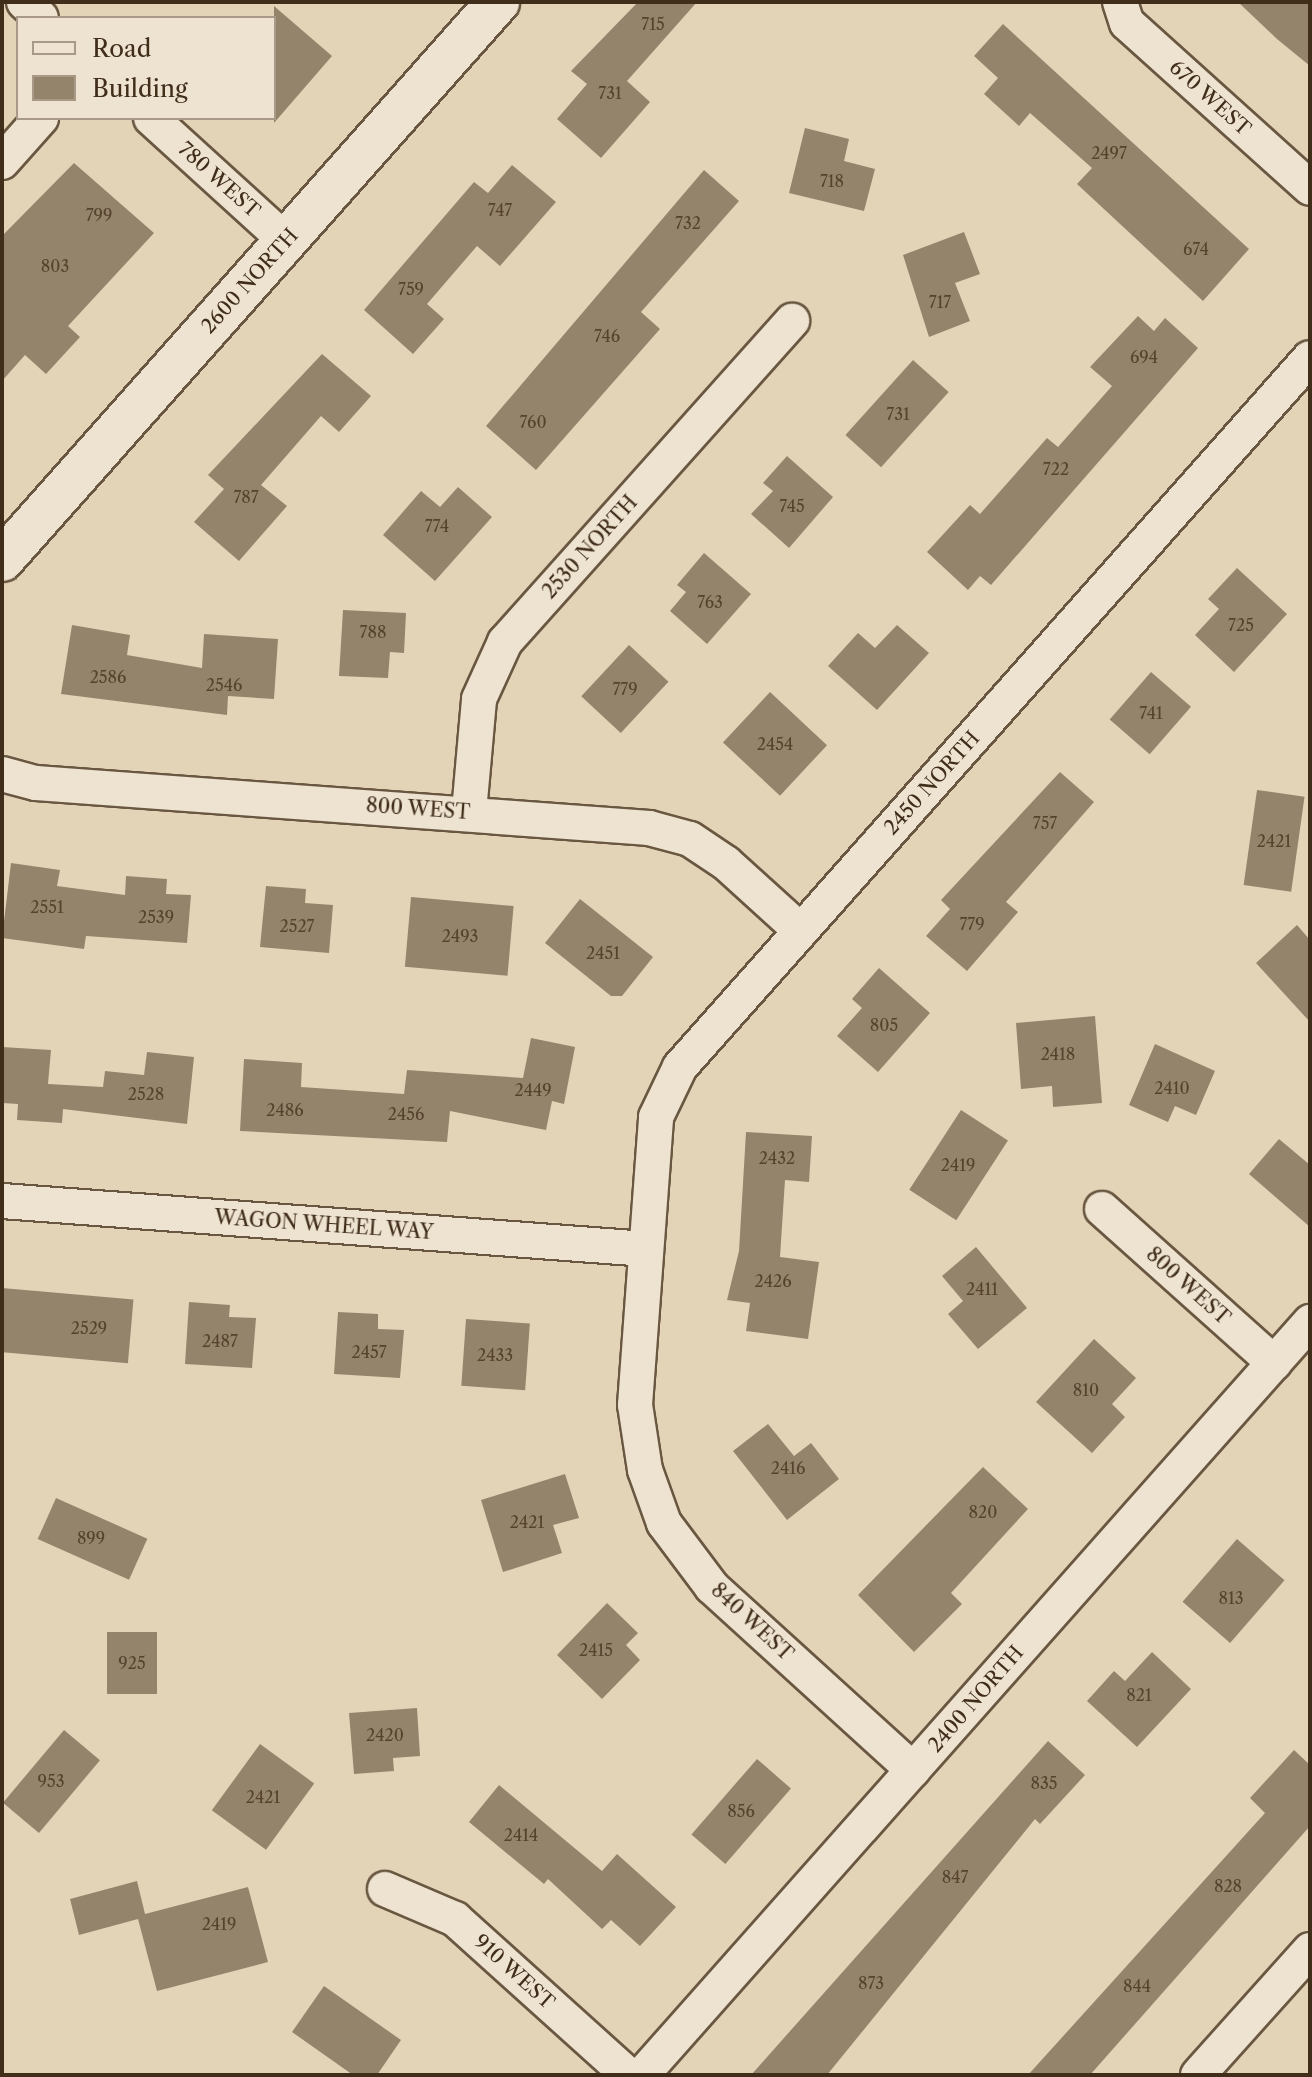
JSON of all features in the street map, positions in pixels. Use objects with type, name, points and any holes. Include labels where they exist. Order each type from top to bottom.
[{"type":"street","points":[[24,2],[39,16]]},
{"type":"street","name":"2600 NORTH","points":[[2,560],[498,2]]},
{"type":"street","name":"670 WEST","points":[[1120,2],[1127,23],[1310,188]]},
{"type":"street","points":[[2,162],[39,120]]},
{"type":"street","name":"780 WEST","points":[[153,120],[286,241]]},
{"type":"street","name":"2530 NORTH","points":[[469,812],[479,699],[505,642],[792,321]]},
{"type":"street","name":"2450 NORTH","points":[[646,1249],[656,1117],[680,1067],[1310,358]]},
{"type":"street","name":"800 WEST","points":[[2,774],[36,783],[469,812],[649,828],[690,839],[801,931]]},
{"type":"street","name":"WAGON WHEEL WAY","points":[[2,1201],[646,1249]]},
{"type":"street","name":"800 WEST","points":[[1102,1209],[1274,1363]]},
{"type":"street","name":"840 WEST","points":[[646,1249],[635,1405],[645,1470],[664,1523],[712,1587],[913,1770]]},
{"type":"street","name":"2400 NORTH","points":[[642,2075],[1310,1322]]},
{"type":"street","name":"910 WEST","points":[[385,1889],[455,1919],[628,2075]]},
{"type":"street","points":[[1198,2075],[1310,1950]]},
{"type":"building","points":[[638,2],[697,2],[627,81],[650,102],[601,158],[557,119],[587,84],[571,71]]},
{"type":"building","points":[[1238,2],[1310,2],[1310,66],[1277,39]]},
{"type":"building","points":[[274,6],[332,56],[274,123],[276,16]]},
{"type":"building","points":[[1003,24],[1249,249],[1203,301],[1077,184],[1092,168],[1030,113],[1019,126],[984,94],[998,78],[974,56]]},
{"type":"building","points":[[805,128],[849,139],[844,161],[875,169],[864,211],[789,193]]},
{"type":"building","points":[[74,163],[154,233],[68,326],[80,337],[46,374],[25,355],[2,381],[2,236]]},
{"type":"building","points":[[512,165],[556,202],[500,266],[477,246],[427,304],[444,319],[413,354],[364,310],[474,182],[488,193]]},
{"type":"building","points":[[704,170],[739,201],[641,312],[660,329],[536,470],[486,426]]},
{"type":"building","points":[[964,232],[980,274],[955,283],[970,321],[929,337],[903,255]]},
{"type":"building","points":[[1138,316],[1154,331],[1165,318],[1198,348],[991,585],[980,576],[968,590],[927,552],[970,505],[980,514],[1047,438],[1058,447],[1112,386],[1090,367]]},
{"type":"building","points":[[322,354],[371,396],[339,432],[321,416],[261,485],[287,506],[239,561],[194,522],[224,489],[208,475]]},
{"type":"building","points":[[913,360],[949,392],[881,467],[845,435]]},
{"type":"building","points":[[787,456],[833,497],[789,548],[751,514],[773,491],[763,483]]},
{"type":"building","points":[[458,487],[492,517],[435,581],[383,535],[421,491],[440,507]]},
{"type":"building","points":[[704,553],[751,594],[707,644],[670,611],[686,592],[677,585]]},
{"type":"building","points":[[1237,568],[1287,614],[1234,672],[1195,635],[1219,609],[1208,599]]},
{"type":"building","points":[[343,610],[406,613],[404,653],[390,652],[388,678],[339,676]]},
{"type":"building","points":[[72,625],[130,635],[127,655],[202,668],[204,634],[278,639],[274,699],[228,696],[227,715],[61,694]]},
{"type":"building","points":[[897,625],[929,653],[877,710],[828,666],[858,633],[875,648]]},
{"type":"building","points":[[629,645],[668,682],[621,733],[581,696]]},
{"type":"building","points":[[1151,672],[1191,707],[1150,754],[1110,720]]},
{"type":"building","points":[[770,692],[827,745],[780,796],[723,742]]},
{"type":"building","points":[[1060,772],[1094,802],[1006,902],[1018,912],[967,971],[926,936],[950,909],[941,900]]},
{"type":"building","points":[[1257,790],[1305,797],[1291,892],[1244,885]]},
{"type":"building","points":[[11,863],[60,870],[57,886],[125,895],[126,876],[167,879],[166,894],[191,895],[187,943],[86,936],[84,949],[2,938]]},
{"type":"building","points":[[266,886],[306,889],[305,903],[333,905],[329,953],[260,947]]},
{"type":"building","points":[[411,897],[514,906],[508,976],[405,967]]},
{"type":"building","points":[[580,899],[653,957],[622,996],[611,996],[545,943]]},
{"type":"building","points":[[1297,925],[1310,940],[1310,1022],[1256,963]]},
{"type":"building","points":[[879,968],[930,1013],[878,1072],[837,1036],[862,1008],[852,999]]},
{"type":"building","points":[[1095,1016],[1102,1103],[1053,1107],[1052,1086],[1021,1089],[1016,1023]]},
{"type":"building","points":[[531,1038],[575,1047],[564,1104],[552,1101],[546,1130],[450,1111],[447,1142],[240,1131],[244,1059],[302,1063],[301,1087],[404,1094],[407,1070],[523,1078]]},
{"type":"building","points":[[1155,1044],[1215,1071],[1196,1115],[1175,1106],[1168,1122],[1129,1105]]},
{"type":"building","points":[[2,1047],[51,1050],[48,1084],[103,1087],[105,1071],[144,1075],[147,1052],[194,1057],[187,1124],[63,1109],[62,1123],[17,1120],[18,1104],[2,1103]]},
{"type":"building","points":[[961,1110],[1008,1140],[956,1220],[909,1190]]},
{"type":"building","points":[[746,1132],[812,1136],[809,1182],[785,1180],[780,1257],[819,1262],[808,1339],[746,1331],[750,1303],[727,1300],[739,1251]]},
{"type":"building","points":[[1279,1139],[1310,1165],[1310,1227],[1249,1174]]},
{"type":"building","points":[[976,1247],[1027,1308],[978,1349],[948,1314],[963,1301],[942,1276]]},
{"type":"building","points":[[2,1288],[133,1300],[128,1363],[2,1352]]},
{"type":"building","points":[[189,1302],[230,1305],[229,1317],[256,1318],[252,1368],[185,1364]]},
{"type":"building","points":[[338,1312],[378,1314],[378,1329],[404,1330],[400,1378],[334,1374]]},
{"type":"building","points":[[466,1319],[530,1323],[525,1390],[461,1386]]},
{"type":"building","points":[[1094,1339],[1136,1378],[1112,1404],[1125,1417],[1092,1453],[1036,1402]]},
{"type":"building","points":[[768,1424],[794,1456],[811,1443],[839,1479],[787,1520],[733,1451]]},
{"type":"building","points":[[983,1467],[1028,1509],[951,1593],[962,1604],[914,1652],[858,1595]]},
{"type":"building","points":[[565,1474],[579,1518],[553,1525],[562,1553],[503,1572],[481,1500]]},
{"type":"building","points":[[56,1498],[147,1539],[129,1580],[38,1539]]},
{"type":"building","points":[[1237,1539],[1285,1580],[1230,1643],[1183,1602]]},
{"type":"building","points":[[607,1603],[638,1633],[626,1645],[640,1660],[602,1699],[557,1655]]},
{"type":"building","points":[[107,1632],[157,1632],[157,1694],[107,1694]]},
{"type":"building","points":[[1152,1652],[1191,1689],[1137,1747],[1087,1701],[1114,1671],[1125,1681]]},
{"type":"building","points":[[417,1708],[420,1756],[393,1758],[394,1771],[354,1774],[349,1713]]},
{"type":"building","points":[[64,1730],[100,1760],[39,1833],[3,1803]]},
{"type":"building","points":[[1048,1741],[1085,1775],[1040,1824],[1035,1819],[827,2075],[751,2075]]},
{"type":"building","points":[[260,1744],[314,1783],[266,1850],[212,1810]]},
{"type":"building","points":[[1294,1750],[1310,1765],[1310,1826],[1090,2075],[1028,2075],[1265,1813],[1250,1798]]},
{"type":"building","points":[[757,1759],[791,1789],[725,1864],[691,1834]]},
{"type":"building","points":[[499,1785],[602,1871],[617,1854],[676,1907],[640,1946],[611,1920],[602,1929],[548,1879],[544,1884],[469,1822]]},
{"type":"building","points":[[137,1881],[145,1914],[248,1887],[268,1962],[157,1991],[138,1919],[79,1935],[70,1899]]},
{"type":"building","points":[[324,1986],[401,2040],[377,2075],[353,2075],[292,2032]]}]
